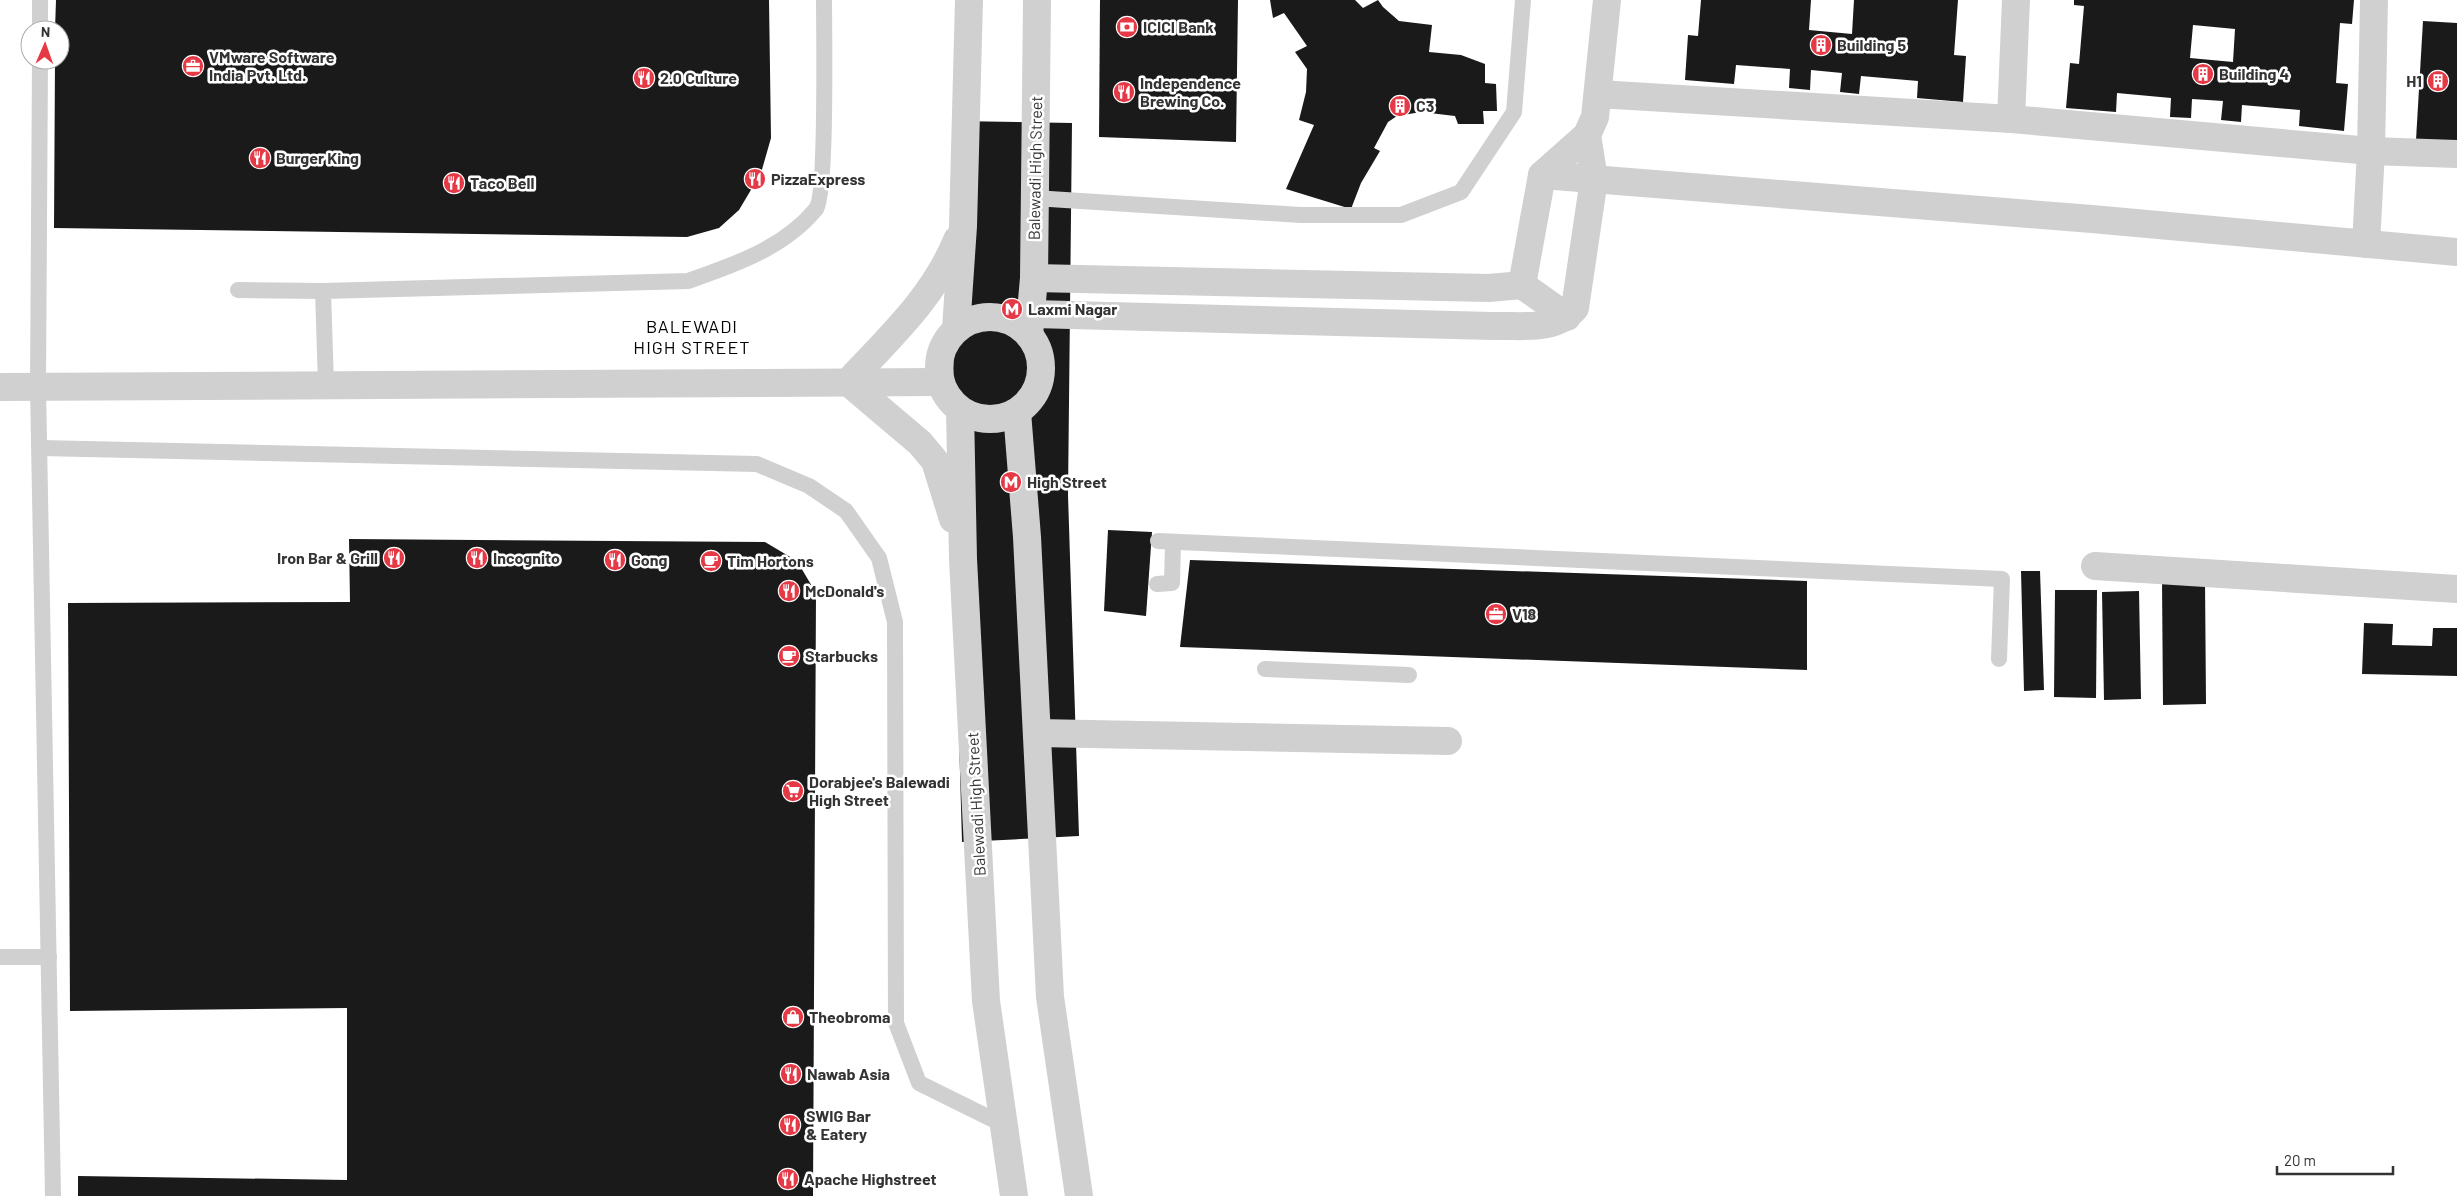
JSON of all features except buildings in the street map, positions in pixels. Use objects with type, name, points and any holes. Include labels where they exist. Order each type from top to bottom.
[{"type":"street","points":[[956,329],[963,226],[969,0]]},
{"type":"street","name":"Balewadi High Street","points":[[1031,325],[1034,278],[1037,0]]},
{"type":"street","points":[[1522,285],[1542,175],[1588,135],[1596,117],[1607,0]]},
{"type":"street","points":[[2011,119],[2016,0]]},
{"type":"street","points":[[2366,244],[2371,151],[2374,0]]},
{"type":"street","points":[[1598,94],[2011,119],[2371,151],[2457,154]]},
{"type":"street","points":[[1031,325],[1041,362],[1041,376],[1028,403],[1017,412],[988,419],[960,410],[948,397],[940,382],[938,368],[940,354],[946,340],[956,329],[978,318],[1002,318],[1018,324],[1031,325],[1552,325],[1567,317],[1575,308],[1594,179],[1588,135]]},
{"type":"street","points":[[1542,175],[2082,218],[2457,252]]},
{"type":"street","points":[[848,382],[922,303],[947,264],[963,226]]},
{"type":"street","points":[[1034,278],[1459,288],[1522,285],[1567,317]]},
{"type":"street","points":[[848,382],[920,442],[935,461],[950,508],[963,559]]},
{"type":"street","points":[[0,387],[940,382]]},
{"type":"street","name":"Balewadi High Street","points":[[960,410],[963,559],[986,1001],[1014,1196]]},
{"type":"street","points":[[1017,412],[1027,537],[1050,997],[1079,1196]]},
{"type":"street","points":[[2095,566],[2457,589]]},
{"type":"street","points":[[1037,733],[1448,741]]},
{"type":"lane","points":[[40,0],[40,20]]},
{"type":"lane","points":[[238,290],[323,292],[688,281],[737,264],[781,241],[817,207],[823,171],[824,0]]},
{"type":"lane","points":[[1034,198],[1301,215],[1401,215],[1461,192],[1514,112],[1523,0]]},
{"type":"lane","points":[[40,70],[38,387],[53,1196]]},
{"type":"lane","points":[[323,292],[326,385]]},
{"type":"lane","points":[[40,448],[757,464],[809,486],[846,511],[879,558],[895,622],[896,1024],[919,1083],[1004,1125]]},
{"type":"lane","points":[[1157,584],[1172,584],[1165,542],[2002,579],[1999,659]]},
{"type":"lane","points":[[1265,670],[1409,675]]},
{"type":"lane","points":[[0,956],[49,957]]},
{"type":"place","name":"ICICI Bank","points":[[1127,27]]},
{"type":"place","name":"Building 5","points":[[1821,45]]},
{"type":"place","name":"VMware Software India Pvt. Ltd.","points":[[193,66]]},
{"type":"place","name":"Building 4","points":[[2203,74]]},
{"type":"place","name":"2.0 Culture","points":[[644,78]]},
{"type":"place","name":"H1","points":[[2438,81]]},
{"type":"place","name":"Independence Brewing Co.","points":[[1124,92]]},
{"type":"place","name":"C3","points":[[1400,106]]},
{"type":"place","name":"Burger King","points":[[260,158]]},
{"type":"place","name":"PizzaExpress","points":[[755,179]]},
{"type":"place","name":"Taco Bell","points":[[454,183]]},
{"type":"place","name":"Laxmi Nagar","points":[[1012,309]]},
{"type":"place","name":"High Street","points":[[1011,482]]},
{"type":"place","name":"Iron Bar & Grill","points":[[394,558]]},
{"type":"place","name":"Incognito","points":[[477,558]]},
{"type":"place","name":"Gong","points":[[615,560]]},
{"type":"place","name":"Tim Hortons","points":[[711,561]]},
{"type":"place","name":"McDonald's","points":[[789,591]]},
{"type":"place","name":"V18","points":[[1496,614]]},
{"type":"place","name":"Starbucks","points":[[789,656]]},
{"type":"place","name":"Dorabjee's Balewadi High Street","points":[[793,791]]},
{"type":"place","name":"Theobroma","points":[[793,1017]]},
{"type":"place","name":"Nawab Asia","points":[[791,1074]]},
{"type":"place","name":"SWIG Bar & Eatery","points":[[790,1125]]},
{"type":"place","name":"Apache Highstreet","points":[[788,1179]]},
{"type":"district","name":"BALEWADI HIGH STREET","points":[[692,337]]}]
